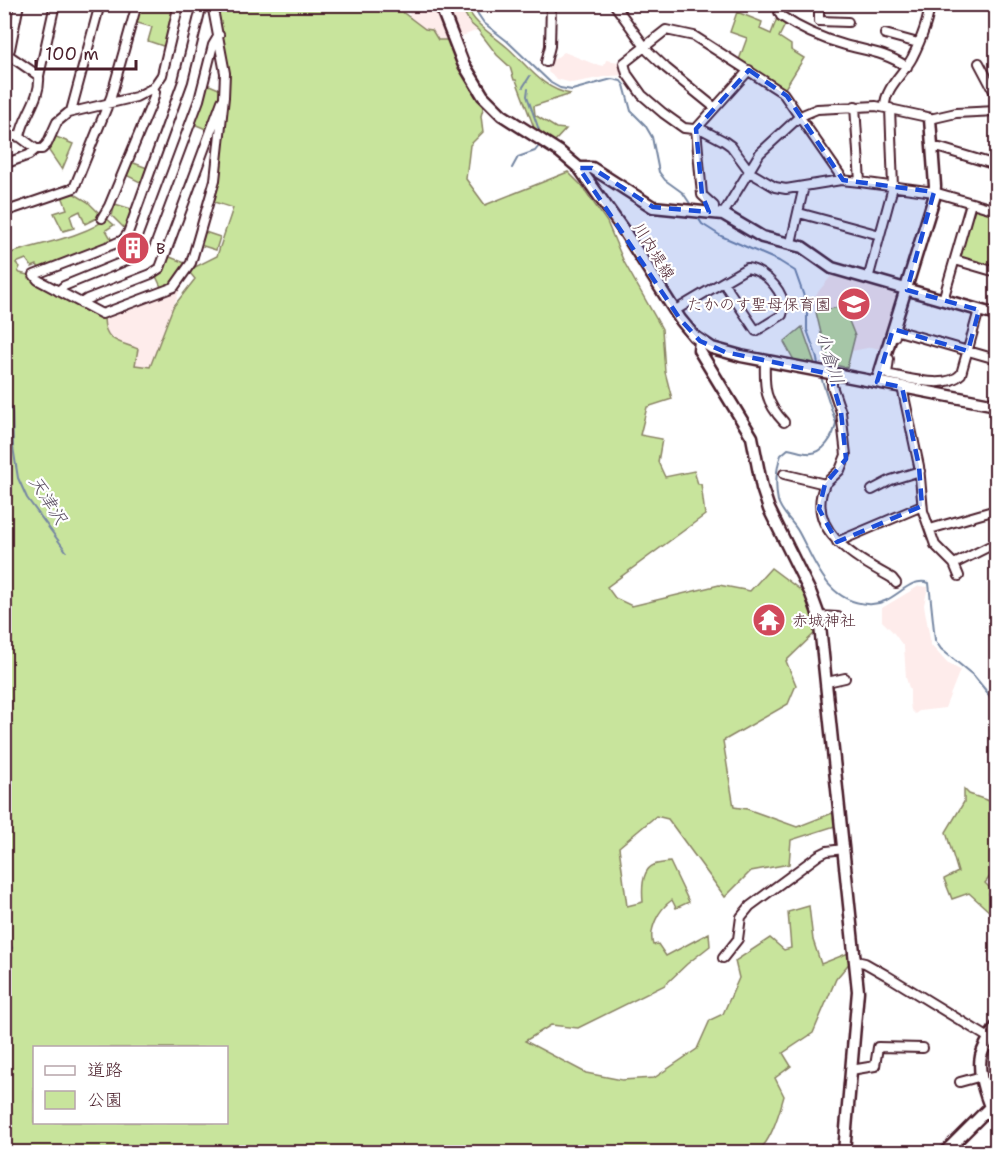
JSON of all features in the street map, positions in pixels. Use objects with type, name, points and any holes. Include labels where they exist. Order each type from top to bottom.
[{"type":"street","points":[[19,4],[10,49],[6,52],[39,76]]},
{"type":"street","points":[[20,137],[35,100],[55,4]]},
{"type":"street","points":[[71,111],[100,4]]},
{"type":"street","points":[[4,212],[74,188],[109,104],[136,4]]},
{"type":"street","points":[[4,134],[20,137],[36,149],[42,149],[47,144],[57,122],[71,111],[140,96],[153,88],[162,75],[179,4]]},
{"type":"street","points":[[202,4],[183,81],[128,233],[123,240],[114,244],[35,274],[38,280],[104,314],[171,289],[186,273],[191,263],[215,180],[224,97],[225,72],[212,4]]},
{"type":"street","name":"川内堤線","points":[[440,4],[456,48],[472,81],[483,96],[502,115],[560,152],[579,168],[624,231],[674,311],[700,341],[719,351],[765,361],[996,405]]},
{"type":"street","points":[[546,62],[550,37],[551,4]]},
{"type":"street","points":[[614,4],[643,46],[714,107]]},
{"type":"street","points":[[781,4],[779,12],[782,16],[806,30],[835,42],[887,56],[907,67]]},
{"type":"street","points":[[819,4],[819,21],[848,22]]},
{"type":"street","points":[[868,279],[893,187],[887,95],[907,67],[928,20],[930,4]]},
{"type":"street","points":[[841,180],[840,175],[783,93],[689,35],[666,30],[624,63],[627,74],[642,95],[663,113],[684,128],[703,130],[728,143],[749,171],[775,187],[786,189],[841,180],[934,192],[996,210]]},
{"type":"street","points":[[885,34],[918,43]]},
{"type":"street","points":[[58,291],[64,286],[142,252],[199,100],[213,45],[219,35]]},
{"type":"street","points":[[979,63],[996,95]]},
{"type":"street","points":[[719,213],[702,195],[696,129],[748,70]]},
{"type":"street","points":[[102,218],[123,174],[153,100],[153,88]]},
{"type":"street","points":[[81,303],[151,274],[160,268],[224,97]]},
{"type":"street","points":[[719,213],[763,150],[800,117],[817,109],[855,106],[888,108],[930,119],[956,114],[996,111]]},
{"type":"street","points":[[855,106],[860,182]]},
{"type":"street","points":[[878,382],[907,290],[934,192],[930,119]]},
{"type":"street","points":[[933,148],[940,148],[996,165]]},
{"type":"street","points":[[4,164],[29,155],[36,149]]},
{"type":"street","points":[[579,168],[592,168],[653,207],[719,213],[762,237],[807,249],[830,267],[996,315]]},
{"type":"street","points":[[791,243],[804,186]]},
{"type":"street","points":[[943,300],[971,203]]},
{"type":"street","points":[[799,213],[880,235]]},
{"type":"street","points":[[955,260],[996,272]]},
{"type":"street","points":[[674,311],[723,282],[747,268],[766,276],[782,300],[784,311],[782,315],[756,332],[723,282]]},
{"type":"street","points":[[895,330],[887,374],[932,383],[955,379],[961,374],[979,310]]},
{"type":"street","points":[[895,330],[996,359]]},
{"type":"street","points":[[700,341],[699,350],[752,437],[762,488],[769,509],[814,601],[819,616],[856,961],[858,1000],[844,1152]]},
{"type":"street","points":[[765,361],[764,381],[769,402],[784,422]]},
{"type":"street","points":[[823,372],[832,386],[841,412],[846,455],[840,470],[825,484],[820,512],[837,542],[851,555],[892,578],[896,583]]},
{"type":"street","points":[[902,387],[920,471],[922,506],[935,545],[954,564],[959,576]]},
{"type":"street","points":[[872,490],[891,480],[920,471]]},
{"type":"street","points":[[784,474],[825,484]]},
{"type":"street","points":[[837,542],[922,506]]},
{"type":"street","points":[[930,529],[996,510]]},
{"type":"street","points":[[954,564],[996,543]]},
{"type":"street","points":[[819,616],[838,617]]},
{"type":"street","points":[[827,682],[845,678]]},
{"type":"street","points":[[723,958],[738,939],[741,917],[750,906],[819,855],[827,851],[844,849]]},
{"type":"street","points":[[856,961],[865,963],[886,975],[989,1038]]},
{"type":"street","points":[[996,1027],[981,1059],[982,1076],[996,1120]]},
{"type":"street","points":[[851,1070],[874,1066],[878,1047],[923,1048]]},
{"type":"street","points":[[960,1082],[982,1076]]},
{"type":"street","points":[[945,1152],[990,1107]]},
{"type":"highlighted area","points":[[749,70],[787,96],[843,180],[934,192],[907,290],[979,310],[968,351],[893,329],[877,382],[902,387],[919,466],[922,506],[837,542],[819,509],[825,484],[846,459],[841,412],[830,374],[725,352],[700,341],[680,319],[579,168],[592,168],[653,207],[709,212],[702,195],[696,129]]},
{"type":"shaded area","points":[[410,5],[435,5],[448,39],[438,41],[409,18]]},
{"type":"shaded area","points":[[445,5],[460,5],[470,23],[478,30],[457,38]]},
{"type":"shaded area","points":[[564,52],[604,66],[606,60],[619,62],[625,75],[572,83],[557,79],[548,72],[551,59],[555,59]]},
{"type":"shaded area","points":[[833,274],[898,292],[900,295],[883,350],[872,347],[852,351],[855,336],[843,306],[816,312],[813,298]]},
{"type":"shaded area","points":[[181,287],[150,367],[135,365],[125,344],[115,341],[108,335],[104,329],[104,319]]},
{"type":"shaded area","points":[[919,586],[928,587],[924,605],[931,645],[947,663],[960,670],[945,708],[919,711],[915,714],[911,710],[904,647],[882,621],[882,608]]},
{"type":"green space","points":[[139,5],[176,5],[166,47],[148,41],[152,27],[134,22]]},
{"type":"green space","points":[[215,5],[393,5],[425,29],[432,30],[438,40],[448,40],[468,83],[484,105],[481,116],[483,132],[470,145],[466,179],[485,205],[568,172],[582,186],[607,222],[624,262],[662,329],[665,372],[672,399],[647,407],[640,435],[662,439],[658,462],[665,477],[694,471],[698,484],[701,484],[705,515],[607,587],[615,598],[632,606],[719,585],[750,591],[771,568],[807,595],[814,613],[811,614],[812,621],[816,622],[817,631],[786,661],[796,685],[788,704],[723,741],[734,807],[747,809],[797,827],[835,812],[835,826],[791,840],[789,864],[751,871],[725,897],[668,819],[656,816],[619,847],[627,906],[643,902],[643,881],[647,871],[656,864],[670,862],[689,902],[676,908],[672,900],[663,909],[653,926],[653,945],[658,944],[666,956],[709,933],[710,946],[665,985],[578,1028],[551,1025],[525,1041],[586,1073],[622,1080],[654,1078],[697,1049],[710,1020],[723,1014],[739,978],[735,961],[770,938],[784,950],[791,948],[788,912],[809,906],[813,940],[821,964],[851,952],[852,960],[836,979],[813,1033],[783,1053],[791,1066],[775,1078],[784,1096],[770,1136],[755,1152],[736,1152],[733,1148],[729,1152],[5,1152],[4,248],[8,254],[60,239],[87,230],[106,218],[114,225],[106,230],[113,242],[40,269],[37,265],[32,267],[26,259],[16,263],[20,267],[18,271],[104,319],[110,337],[138,349],[135,365],[150,367],[173,307],[195,279],[190,273],[193,268],[217,256],[233,208],[214,202],[220,174],[229,74]]},
{"type":"green space","points":[[460,5],[466,5],[479,24],[508,48],[536,76],[552,88],[571,94],[534,106],[535,115],[556,128],[566,129],[554,142],[535,130],[510,67],[470,23]]},
{"type":"green space","points":[[737,12],[762,22],[760,29],[771,34],[777,18],[786,23],[779,37],[791,45],[791,50],[804,58],[784,90],[739,60],[747,38],[730,32]]},
{"type":"green space","points":[[207,84],[221,90],[208,130],[194,124]]},
{"type":"green space","points":[[54,136],[73,144],[62,170],[49,151]]},
{"type":"green space","points":[[131,162],[150,169],[144,184],[126,175]]},
{"type":"green space","points":[[73,193],[88,202],[100,214],[85,224],[80,211],[70,216],[74,228],[63,231],[54,213],[67,209],[62,196]]},
{"type":"green space","points":[[115,204],[135,210],[128,228],[125,229],[112,216]]},
{"type":"green space","points":[[977,207],[996,213],[996,269],[962,259],[960,254],[973,209]]},
{"type":"green space","points":[[205,232],[220,237],[216,250],[200,245]]},
{"type":"green space","points":[[170,257],[185,263],[186,267],[172,285],[162,289],[155,274]]},
{"type":"green space","points":[[843,306],[855,336],[847,368],[828,363],[816,312]]},
{"type":"green space","points":[[802,327],[815,364],[795,362],[784,342]]},
{"type":"green space","points":[[964,789],[969,794],[989,801],[996,797],[994,806],[996,869],[985,883],[992,890],[989,894],[996,901],[996,907],[991,913],[969,893],[952,899],[944,879],[958,872],[946,832],[964,802]]},
{"type":"waterway","name":"小倉川","points":[[471,4],[484,23],[507,41],[551,83],[560,88],[572,90],[612,79],[621,81],[631,111],[645,125],[652,137],[659,172],[665,180],[683,193],[693,208]]},
{"type":"waterway","points":[[523,87],[530,76]]},
{"type":"waterway","points":[[528,89],[527,96],[539,130]]},
{"type":"waterway","points":[[512,168],[518,157],[535,151],[539,146]]},
{"type":"waterway","name":"小倉川","points":[[697,216],[702,224],[721,236],[779,261],[795,271],[807,305],[807,330],[819,368]]},
{"type":"waterway","name":"小倉川","points":[[820,374],[836,423],[835,428],[827,444],[818,451],[806,453],[788,449],[781,455],[776,484],[779,505],[798,531],[824,578],[841,596],[853,601],[877,604],[893,597],[914,583],[929,583],[935,640],[941,649],[974,676],[987,692],[993,704],[996,719]]},
{"type":"waterway","name":"天津沢","points":[[4,389],[12,412],[13,447],[18,478],[27,498],[66,551]]},
{"type":"waterway","name":"小倉川","points":[[996,724],[996,740]]},
{"type":"waterway","name":"小倉川","points":[[996,805],[996,810]]},
{"type":"waterway","points":[[4,937],[12,948]]},
{"type":"place","name":"B","points":[[133,248]]},
{"type":"place","name":"たかのす聖母保育園","points":[[854,304]]},
{"type":"place","name":"赤城神社","points":[[769,620]]}]
